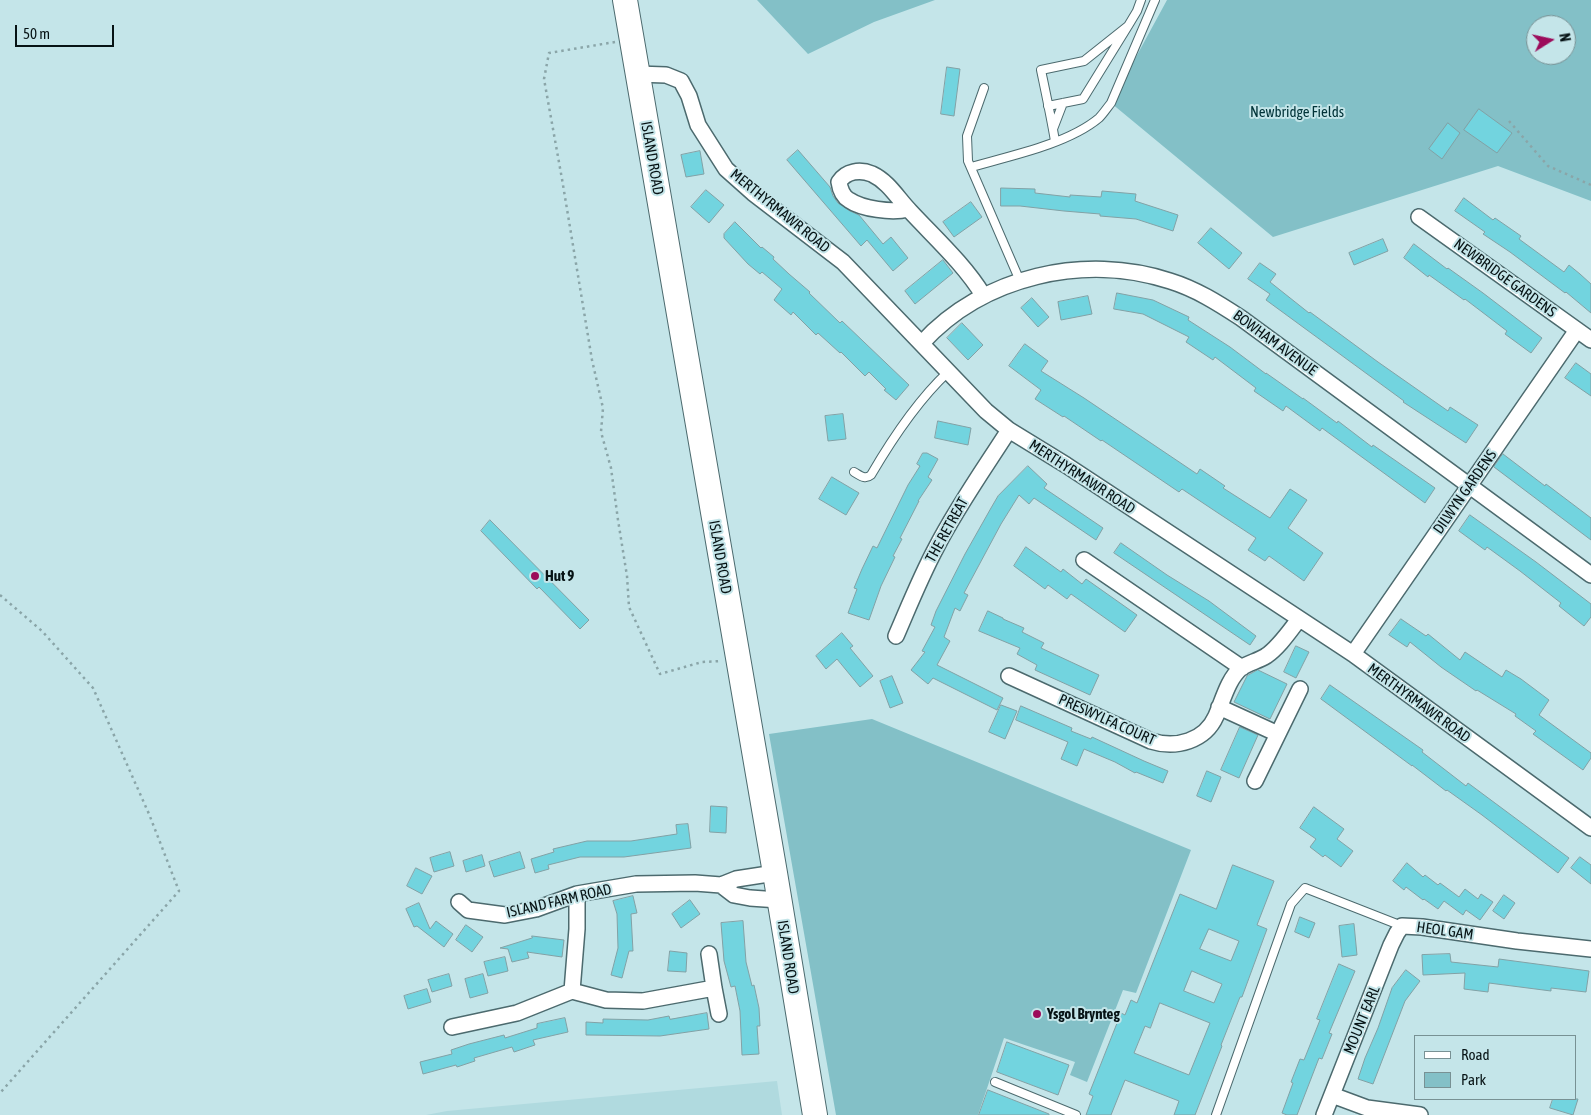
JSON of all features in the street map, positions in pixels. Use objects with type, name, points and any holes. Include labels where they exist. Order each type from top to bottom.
[{"type":"main road","name":"ISLAND ROAD","points":[[624,0],[775,873],[814,1115]]},
{"type":"street","name":"MERTHYRMAWR ROAD","points":[[637,74],[666,74],[681,81],[689,96],[698,125],[726,169],[753,193],[843,262],[986,411],[1009,430],[1066,465],[1353,654],[1591,828]]},
{"type":"street","points":[[908,209],[957,261],[983,295]]},
{"type":"street","name":"NEWBRIDGE GARDENS","points":[[1419,217],[1591,340]]},
{"type":"street","name":"BOWHAM AVENUE","points":[[922,343],[936,327],[983,295],[1020,281],[1052,273],[1109,269],[1151,275],[1190,288],[1209,297],[1241,318],[1591,575]]},
{"type":"street","name":"DILWYN GARDENS","points":[[1353,654],[1577,330]]},
{"type":"street","name":"THE RETREAT","points":[[896,636],[936,547],[972,486],[1009,430]]},
{"type":"street","points":[[1084,560],[1242,668]]},
{"type":"street","name":"PRESWYLFA COURT","points":[[1009,676],[1151,741],[1167,745],[1183,743],[1199,736],[1212,724],[1232,680],[1242,668],[1266,656],[1285,637],[1299,619]]},
{"type":"street","points":[[1255,781],[1300,689]]},
{"type":"street","points":[[1219,707],[1278,734]]},
{"type":"street","name":"ISLAND FARM ROAD","points":[[459,902],[468,910],[505,915],[536,908],[578,894],[636,884],[695,883],[721,885],[736,879],[775,873]]},
{"type":"street","name":"ISLAND FARM ROAD","points":[[721,885],[734,895],[779,900]]},
{"type":"street","points":[[572,991],[578,894]]},
{"type":"street","name":"HEOL GAM","points":[[1402,926],[1591,949]]},
{"type":"street","name":"MOUNT EARL","points":[[1324,1115],[1391,945],[1402,926]]},
{"type":"street","points":[[710,954],[719,1014]]},
{"type":"street","points":[[452,1027],[517,1013],[572,991],[606,1000],[643,1001],[714,988]]},
{"type":"street","points":[[1332,1095],[1367,1108],[1420,1115]]},
{"type":"lane","points":[[1048,106],[1083,99],[1137,11],[1140,0]]},
{"type":"lane","points":[[971,167],[1027,151],[1078,132],[1100,116],[1111,103],[1156,0]]},
{"type":"lane","points":[[1055,141],[1042,70],[1084,61],[1128,26]]},
{"type":"lane","points":[[984,88],[967,136],[968,161],[1020,281]]},
{"type":"lane","points":[[1053,130],[1063,103]]},
{"type":"lane","points":[[854,472],[863,478],[868,478],[871,475],[904,425],[938,381],[948,372]]},
{"type":"lane","name":"HEOL GAM","points":[[1216,1115],[1290,904],[1306,888],[1402,926]]},
{"type":"lane","points":[[995,1082],[1076,1115]]},
{"type":"path","points":[[631,40],[549,53],[544,79],[592,360],[602,408],[601,432],[612,468],[627,576],[629,606],[660,674],[702,662],[738,660]]},
{"type":"path","points":[[1509,121],[1548,166],[1591,185]]},
{"type":"path","points":[[0,595],[42,631],[93,688],[149,814],[179,891],[0,1093]]},
{"type":"shaded area","points":[[777,1081],[782,1115],[426,1115],[447,1111]]},
{"type":"green space","points":[[757,0],[935,0],[874,22],[808,54]]},
{"type":"green space","name":"Newbridge Fields","points":[[1167,0],[1591,0],[1591,201],[1498,166],[1273,237],[1111,103]]},
{"type":"green space","name":"Ysgol Brynteg","points":[[872,719],[1191,850],[1136,993],[1123,990],[1087,1082],[1070,1075],[1075,1062],[1004,1038],[978,1115],[836,1115],[769,734]]},
{"type":"building","points":[[947,67],[960,69],[954,116],[941,114]]},
{"type":"building","points":[[1479,109],[1512,133],[1497,153],[1464,130]]},
{"type":"building","points":[[1448,123],[1460,133],[1442,159],[1429,149]]},
{"type":"building","points":[[798,150],[830,187],[838,203],[859,215],[883,244],[891,237],[908,258],[893,271],[867,240],[861,246],[787,160]]},
{"type":"building","points":[[700,151],[704,174],[686,177],[681,155]]},
{"type":"building","points":[[1001,188],[1035,189],[1035,193],[1070,197],[1070,195],[1101,197],[1102,191],[1136,194],[1135,201],[1178,215],[1173,231],[1136,219],[1020,206],[1001,206]]},
{"type":"building","points":[[706,190],[724,205],[709,223],[691,207]]},
{"type":"building","points":[[1464,198],[1493,220],[1495,218],[1521,236],[1519,239],[1564,272],[1569,265],[1580,274],[1591,284],[1591,313],[1566,292],[1483,234],[1485,232],[1455,211]]},
{"type":"building","points":[[971,202],[982,217],[954,237],[943,222]]},
{"type":"building","points":[[735,222],[761,248],[774,257],[773,259],[810,292],[840,323],[842,321],[909,385],[896,400],[884,390],[886,389],[869,372],[865,376],[841,352],[818,333],[816,335],[793,312],[791,315],[774,300],[782,289],[762,272],[760,274],[748,264],[724,238],[724,234]]},
{"type":"building","points":[[1211,228],[1242,253],[1229,269],[1198,243]]},
{"type":"building","points":[[1383,239],[1388,251],[1354,265],[1349,253]]},
{"type":"building","points":[[1414,244],[1542,338],[1531,353],[1505,334],[1507,331],[1465,299],[1429,275],[1428,277],[1404,258]]},
{"type":"building","points":[[943,260],[953,273],[915,304],[905,291]]},
{"type":"building","points":[[1260,263],[1276,274],[1270,282],[1309,313],[1448,411],[1450,407],[1478,425],[1466,443],[1403,402],[1266,300],[1270,294],[1248,279]]},
{"type":"building","points":[[1117,293],[1153,300],[1189,317],[1188,320],[1230,347],[1337,423],[1338,421],[1372,447],[1373,445],[1435,488],[1425,503],[1322,428],[1320,431],[1286,406],[1283,411],[1254,391],[1256,388],[1215,357],[1213,360],[1186,342],[1189,337],[1143,314],[1114,309]]},
{"type":"building","points":[[1088,296],[1092,314],[1061,320],[1058,302]]},
{"type":"building","points":[[1032,298],[1049,317],[1038,327],[1021,308]]},
{"type":"building","points":[[962,323],[983,345],[968,360],[947,338]]},
{"type":"building","points":[[1025,344],[1048,361],[1041,371],[1197,474],[1200,469],[1225,486],[1223,488],[1270,518],[1290,489],[1307,500],[1288,528],[1323,553],[1304,581],[1269,556],[1265,561],[1248,550],[1256,538],[1182,489],[1179,492],[1102,440],[1035,399],[1041,390],[1009,366]]},
{"type":"building","points":[[1576,363],[1591,374],[1591,396],[1565,378]]},
{"type":"building","points":[[843,414],[846,439],[828,441],[825,416]]},
{"type":"building","points":[[938,421],[971,428],[968,445],[935,438]]},
{"type":"building","points":[[923,453],[938,459],[928,477],[932,480],[918,501],[900,538],[902,539],[893,556],[895,557],[881,586],[869,620],[848,613],[857,589],[854,588],[862,569],[873,546],[877,548],[908,485],[920,466],[917,464]]},
{"type":"building","points":[[1503,454],[1591,518],[1591,540],[1494,467]]},
{"type":"building","points":[[1028,466],[1047,484],[1044,488],[1103,528],[1096,540],[1034,498],[1029,504],[1019,495],[1001,524],[964,593],[968,595],[960,611],[955,608],[944,637],[950,641],[937,665],[1003,698],[997,710],[933,678],[928,684],[911,670],[925,652],[922,651],[935,627],[931,625],[936,611],[991,508],[998,496]]},
{"type":"building","points":[[832,477],[859,493],[846,515],[819,499]]},
{"type":"building","points":[[1470,515],[1591,604],[1591,617],[1584,626],[1559,606],[1561,603],[1520,571],[1487,547],[1485,550],[1459,531]]},
{"type":"building","name":"Hut 9","points":[[490,520],[589,620],[580,629],[539,587],[537,589],[481,531]]},
{"type":"building","points":[[1121,543],[1209,601],[1256,636],[1250,645],[1114,553]]},
{"type":"building","points":[[1026,547],[1061,572],[1063,569],[1082,584],[1086,579],[1137,615],[1125,632],[1071,594],[1067,599],[1048,585],[1045,589],[1014,566]]},
{"type":"building","points":[[988,611],[1024,628],[1022,632],[1044,643],[1041,648],[1099,675],[1090,695],[1035,670],[1037,665],[1017,654],[1020,648],[979,631]]},
{"type":"building","points":[[1401,619],[1426,636],[1428,634],[1460,660],[1465,652],[1502,677],[1506,670],[1549,700],[1539,715],[1591,753],[1591,758],[1583,770],[1533,734],[1536,731],[1515,716],[1516,714],[1476,691],[1441,667],[1410,642],[1407,647],[1389,635]]},
{"type":"building","points":[[842,633],[853,646],[850,648],[873,676],[860,687],[837,659],[826,669],[816,656]]},
{"type":"building","points":[[1296,646],[1309,652],[1296,678],[1284,672]]},
{"type":"building","points":[[1258,670],[1287,684],[1270,719],[1234,702],[1247,676]]},
{"type":"building","points":[[892,676],[903,703],[890,708],[880,681]]},
{"type":"building","points":[[1330,685],[1423,750],[1422,752],[1466,786],[1468,783],[1569,858],[1558,873],[1482,815],[1446,791],[1321,699]]},
{"type":"building","points":[[1001,705],[1017,711],[1005,739],[989,732]]},
{"type":"building","points":[[1021,706],[1072,728],[1071,731],[1091,739],[1092,737],[1168,771],[1163,783],[1135,773],[1084,749],[1077,766],[1061,759],[1068,742],[1016,720]]},
{"type":"building","points":[[1240,727],[1258,735],[1239,778],[1221,770]]},
{"type":"building","points":[[1207,771],[1221,777],[1211,802],[1197,796]]},
{"type":"building","points":[[711,806],[727,807],[726,833],[710,832]]},
{"type":"building","points":[[1314,807],[1344,829],[1337,839],[1353,851],[1341,867],[1310,847],[1316,839],[1300,828]]},
{"type":"building","points":[[688,824],[691,848],[624,857],[580,857],[548,865],[549,869],[535,873],[531,859],[554,852],[553,849],[587,841],[631,841],[677,834],[676,825]]},
{"type":"building","points":[[450,852],[454,866],[434,872],[430,858]]},
{"type":"building","points":[[520,852],[525,868],[494,877],[489,862]]},
{"type":"building","points":[[482,855],[485,866],[466,872],[463,861]]},
{"type":"building","points":[[1580,857],[1591,865],[1591,884],[1571,868]]},
{"type":"building","points":[[1407,863],[1423,877],[1425,875],[1438,885],[1440,883],[1459,897],[1465,889],[1478,899],[1481,894],[1493,902],[1480,920],[1466,910],[1463,915],[1444,901],[1438,909],[1406,887],[1404,890],[1393,881]]},
{"type":"building","points":[[1233,865],[1274,881],[1257,925],[1267,929],[1195,1115],[1174,1115],[1179,1101],[1125,1080],[1111,1115],[1086,1115],[1093,1096],[1089,1094],[1121,1013],[1125,1015],[1131,1000],[1137,1003],[1180,894],[1216,909]],"holes":[[[1209,929],[1239,941],[1231,961],[1200,949]],[[1192,971],[1222,984],[1214,1003],[1184,991]],[[1160,1003],[1210,1023],[1189,1075],[1134,1053],[1145,1026],[1150,1028]]]},
{"type":"building","points":[[416,868],[432,876],[422,894],[407,886]]},
{"type":"building","points":[[1504,895],[1515,903],[1504,919],[1493,911]]},
{"type":"building","points":[[633,896],[637,913],[631,914],[633,951],[629,951],[622,978],[611,975],[618,948],[617,914],[613,901]]},
{"type":"building","points":[[690,900],[700,914],[681,928],[672,914]]},
{"type":"building","points":[[419,903],[430,929],[436,921],[453,934],[444,947],[417,926],[414,927],[406,909]]},
{"type":"building","points":[[1300,917],[1315,923],[1309,938],[1295,932]]},
{"type":"building","points":[[743,921],[746,962],[752,986],[754,985],[759,1008],[760,1026],[757,1026],[759,1054],[742,1055],[740,1011],[735,986],[731,987],[724,961],[721,923]]},
{"type":"building","points":[[1354,924],[1357,955],[1342,957],[1339,926]]},
{"type":"building","points":[[466,925],[483,937],[472,952],[456,940]]},
{"type":"building","points":[[532,936],[564,940],[562,957],[527,952],[529,958],[512,962],[508,949],[500,948],[532,938]]},
{"type":"building","points":[[670,951],[687,953],[686,972],[668,971]]},
{"type":"building","points":[[1450,954],[1451,962],[1498,967],[1499,959],[1589,971],[1586,992],[1551,988],[1551,991],[1489,983],[1488,992],[1464,989],[1465,973],[1423,975],[1422,955]]},
{"type":"building","points":[[505,957],[508,971],[488,976],[484,962]]},
{"type":"building","points":[[1339,964],[1355,971],[1329,1033],[1332,1034],[1322,1059],[1319,1058],[1297,1115],[1287,1115],[1282,1113],[1293,1083],[1291,1082],[1300,1059],[1304,1060],[1320,1020],[1317,1019]]},
{"type":"building","points":[[1406,970],[1420,981],[1405,1001],[1373,1084],[1358,1079],[1392,988]]},
{"type":"building","points":[[449,974],[452,986],[432,992],[428,980]]},
{"type":"building","points":[[483,974],[488,993],[470,998],[465,979]]},
{"type":"building","points":[[427,989],[431,1002],[408,1009],[404,996]]},
{"type":"building","points":[[707,1013],[709,1029],[660,1036],[586,1035],[586,1022],[603,1023],[603,1019],[648,1020],[669,1016],[670,1019]]},
{"type":"building","points":[[565,1018],[568,1032],[533,1040],[535,1045],[514,1052],[512,1047],[474,1058],[475,1061],[457,1067],[456,1065],[423,1074],[420,1062],[452,1054],[451,1050],[469,1044],[504,1035],[505,1038],[537,1028],[537,1024]]},
{"type":"building","points":[[1007,1042],[1069,1065],[1058,1095],[997,1072]]},
{"type":"building","points":[[988,1090],[1049,1114],[1049,1115],[979,1115]]},
{"type":"building","points":[[1578,1099],[1573,1115],[1550,1108],[1553,1100]]},
{"type":"place","name":"Hut 9","points":[[535,576]]},
{"type":"place","name":"Ysgol Brynteg","points":[[1037,1014]]}]
